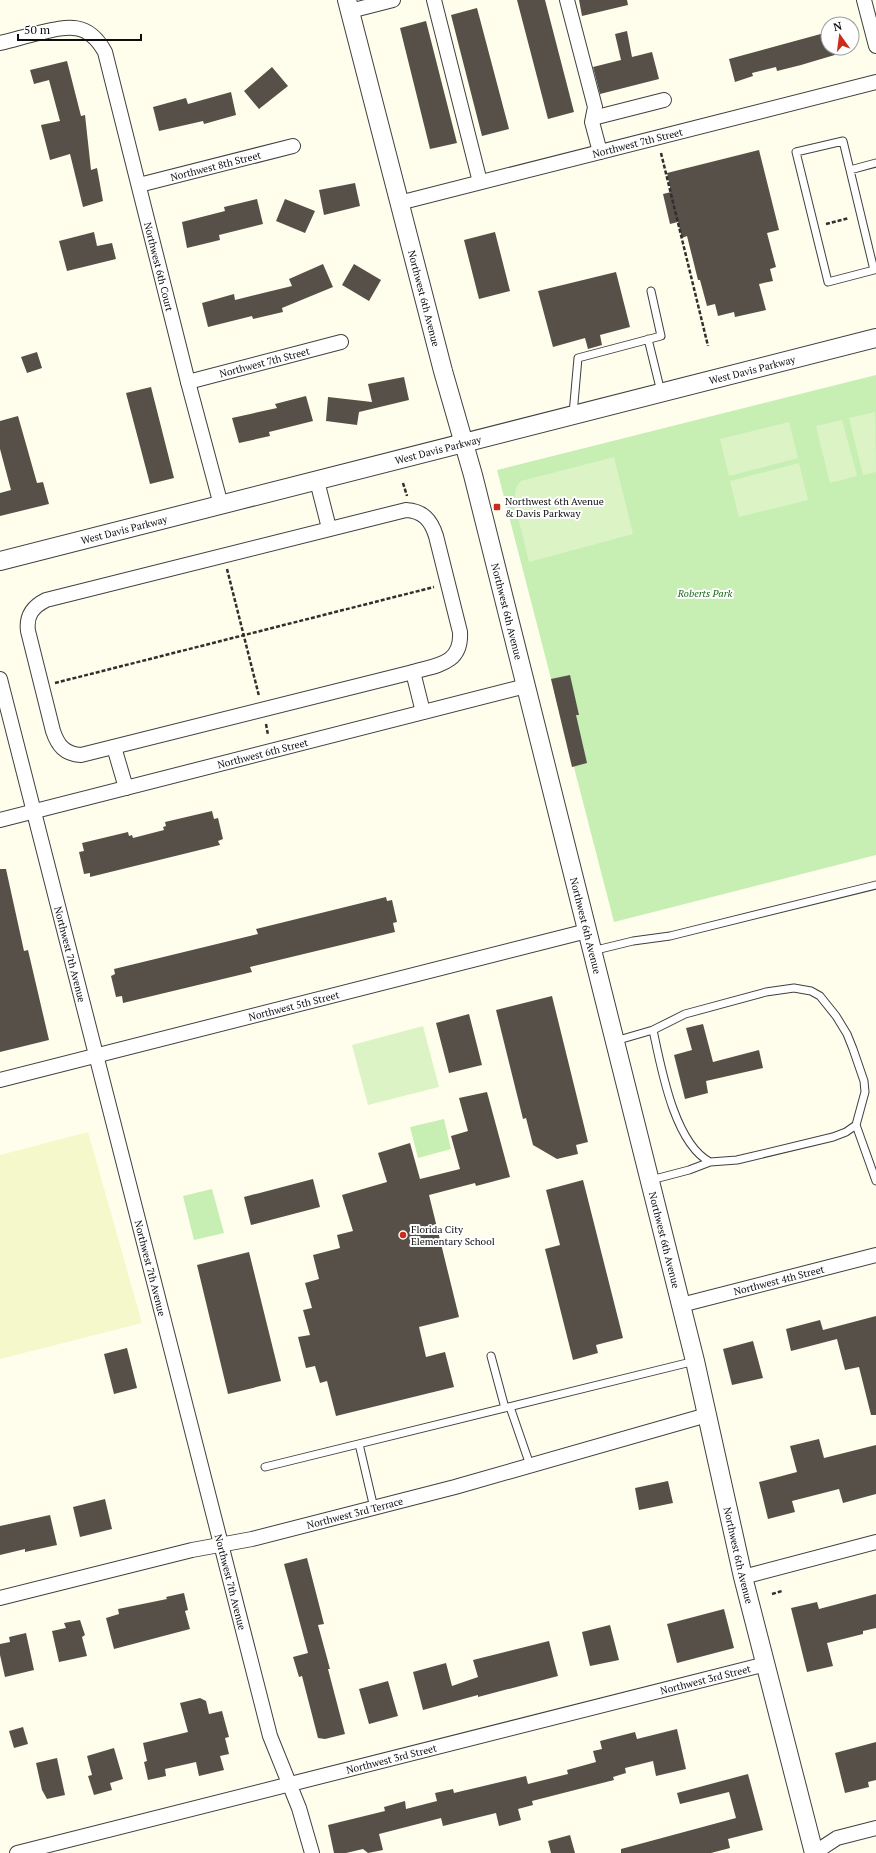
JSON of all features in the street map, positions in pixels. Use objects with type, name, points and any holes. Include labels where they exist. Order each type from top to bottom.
[{"type":"street","points":[[348,6],[393,0]]},
{"type":"street","points":[[434,0],[480,182]]},
{"type":"street","points":[[567,0],[595,107],[592,122],[600,152]]},
{"type":"street","points":[[864,0],[876,46]]},
{"type":"street","name":"Northwest 6th Avenue","points":[[348,6],[399,203],[463,443],[473,475],[695,1361],[743,1577],[814,1853]]},
{"type":"street","name":"Northwest 6th Court","points":[[0,43],[66,27],[76,27],[89,33],[100,44],[107,58],[188,382],[221,505]]},
{"type":"street","name":"Northwest 7th Street","points":[[399,203],[876,82]]},
{"type":"street","points":[[592,118],[664,100]]},
{"type":"street","name":"Northwest 8th Street","points":[[139,185],[293,146]]},
{"type":"street","name":"West Davis Parkway","points":[[0,561],[876,338]]},
{"type":"street","name":"Northwest 7th Street","points":[[188,382],[341,342]]},
{"type":"street","points":[[317,481],[329,528]]},
{"type":"street","points":[[406,510],[421,513],[431,523],[459,625],[461,640],[460,647],[452,658],[445,662],[412,672],[81,755],[68,752],[58,744],[53,731],[28,632],[28,620],[33,608],[46,600],[329,528],[406,510]]},
{"type":"street","points":[[412,672],[423,712]]},
{"type":"street","name":"Northwest 7th Avenue","points":[[0,679],[270,1736],[299,1808],[312,1853]]},
{"type":"street","name":"Northwest 6th Street","points":[[0,820],[526,686]]},
{"type":"street","points":[[114,747],[126,788]]},
{"type":"street","name":"Northwest 5th Street","points":[[0,1080],[587,931]]},
{"type":"street","name":"Northwest 4th Street","points":[[681,1305],[876,1255]]},
{"type":"street","name":"Northwest 3rd Terrace","points":[[0,1598],[192,1550],[252,1539],[374,1508],[707,1415]]},
{"type":"street","points":[[743,1577],[876,1542]]},
{"type":"street","name":"Northwest 3rd Street","points":[[17,1853],[766,1664]]},
{"type":"street","points":[[814,1853],[838,1838],[876,1828]]},
{"type":"lane","points":[[843,141],[850,170],[874,270],[828,282],[796,152],[843,141]]},
{"type":"lane","points":[[850,170],[876,163]]},
{"type":"lane","points":[[574,414],[578,358],[661,336],[651,291]]},
{"type":"lane","points":[[648,339],[661,392]]},
{"type":"lane","points":[[592,952],[633,941],[670,936],[876,885]]},
{"type":"lane","points":[[614,1041],[653,1030],[685,1014],[766,992],[794,988],[820,996],[836,1016],[847,1034],[856,1055],[864,1081],[865,1092],[856,1125],[876,1182]]},
{"type":"lane","points":[[653,1030],[665,1089],[674,1112],[694,1147],[704,1159],[710,1162]]},
{"type":"lane","points":[[650,1180],[689,1170],[710,1162],[737,1160],[813,1142],[846,1132],[856,1125]]},
{"type":"lane","points":[[491,1356],[530,1465]]},
{"type":"lane","points":[[265,1467],[695,1361]]},
{"type":"lane","points":[[359,1444],[374,1508]]},
{"type":"path","points":[[661,154],[708,346]]},
{"type":"path","points":[[821,225],[849,218]]},
{"type":"path","points":[[403,483],[409,502]]},
{"type":"path","points":[[225,564],[260,701]]},
{"type":"path","points":[[51,685],[439,585]]},
{"type":"path","points":[[265,721],[268,735]]},
{"type":"path","points":[[772,1594],[782,1591]]},
{"type":"green space","name":"Roberts Park","points":[[876,375],[876,855],[614,922],[497,470]]},
{"type":"green space","points":[[875,412],[876,472],[863,475],[849,418]]},
{"type":"green space","points":[[842,420],[857,476],[830,483],[816,426]]},
{"type":"green space","points":[[789,422],[798,458],[729,476],[720,439]]},
{"type":"green space","points":[[614,457],[633,534],[529,562],[514,501],[516,488],[521,481]]},
{"type":"green space","points":[[799,463],[808,500],[739,517],[730,481]]},
{"type":"green space","points":[[423,1026],[439,1087],[368,1105],[352,1045]]},
{"type":"green space","points":[[444,1119],[451,1149],[418,1158],[410,1127]]},
{"type":"green space","points":[[88,1132],[142,1323],[0,1359],[0,1155]]},
{"type":"green space","points":[[212,1189],[224,1233],[194,1240],[183,1196]]},
{"type":"building","points":[[517,0],[545,0],[574,112],[548,119]]},
{"type":"building","points":[[579,0],[627,0],[628,5],[582,16]]},
{"type":"building","points":[[477,8],[509,129],[482,136],[451,15]]},
{"type":"building","points":[[426,21],[457,143],[430,149],[400,28]]},
{"type":"building","points":[[627,31],[632,57],[652,52],[659,79],[600,94],[593,67],[621,60],[615,34]]},
{"type":"building","points":[[820,34],[820,56],[831,56],[777,71],[776,67],[752,73],[753,76],[735,82],[729,59]]},
{"type":"building","points":[[67,61],[81,116],[85,115],[91,170],[97,168],[103,201],[83,207],[70,154],[50,160],[41,125],[60,121],[49,80],[34,84],[30,70]]},
{"type":"building","points":[[272,67],[288,86],[259,109],[244,91]]},
{"type":"building","points":[[231,92],[236,115],[204,124],[203,121],[159,131],[153,107],[186,98],[188,104]]},
{"type":"building","points":[[759,150],[779,230],[767,233],[776,267],[770,269],[773,281],[759,284],[766,310],[735,317],[734,312],[718,316],[715,304],[707,306],[700,280],[698,280],[687,236],[682,238],[678,222],[670,224],[663,194],[671,192],[667,173]]},
{"type":"building","points":[[355,183],[360,206],[324,215],[319,190]]},
{"type":"building","points":[[257,199],[263,224],[219,235],[220,240],[187,248],[182,222],[225,211],[224,207]]},
{"type":"building","points":[[285,199],[315,211],[305,233],[276,221]]},
{"type":"building","points":[[94,232],[97,246],[112,243],[116,259],[67,271],[59,241]]},
{"type":"building","points":[[495,232],[510,291],[479,299],[464,240]]},
{"type":"building","points":[[323,264],[333,287],[282,308],[283,312],[253,319],[252,316],[208,327],[202,303],[234,294],[235,300],[292,286],[289,279]]},
{"type":"building","points":[[354,264],[381,280],[369,301],[342,285]]},
{"type":"building","points":[[616,272],[630,327],[600,335],[602,345],[588,349],[585,338],[553,347],[538,291]]},
{"type":"building","points":[[37,352],[42,368],[27,373],[21,357]]},
{"type":"building","points":[[404,377],[409,400],[359,412],[357,425],[326,421],[328,397],[372,402],[368,384]]},
{"type":"building","points":[[151,387],[174,478],[150,484],[126,393]]},
{"type":"building","points":[[306,396],[313,421],[269,432],[270,436],[239,443],[232,418],[277,408],[275,404]]},
{"type":"building","points":[[18,416],[37,483],[43,482],[49,504],[0,516],[0,493],[11,490],[0,449],[0,421]]},
{"type":"building","points":[[570,675],[579,715],[576,715],[587,763],[572,767],[551,679]]},
{"type":"building","points":[[212,811],[214,819],[218,818],[223,839],[218,841],[220,845],[90,877],[90,873],[84,874],[79,852],[84,851],[82,843],[128,832],[129,836],[132,835],[133,838],[164,830],[163,827],[166,826],[165,822]]},
{"type":"building","points":[[0,869],[6,869],[24,951],[28,950],[49,1040],[0,1052]]},
{"type":"building","points":[[386,897],[387,901],[392,900],[397,922],[393,923],[395,932],[250,967],[252,972],[123,1003],[122,996],[116,997],[111,976],[115,974],[114,969],[258,934],[256,929]]},
{"type":"building","points":[[552,996],[588,1142],[576,1145],[578,1154],[557,1159],[533,1145],[526,1118],[523,1119],[496,1010]]},
{"type":"building","points":[[469,1014],[482,1065],[449,1073],[436,1023]]},
{"type":"building","points":[[703,1024],[713,1062],[759,1050],[763,1068],[706,1081],[708,1093],[685,1099],[674,1055],[692,1050],[686,1028]]},
{"type":"building","points":[[487,1092],[510,1177],[476,1186],[475,1183],[429,1195],[459,1317],[419,1327],[426,1357],[445,1352],[454,1387],[336,1416],[327,1381],[320,1383],[315,1366],[306,1368],[298,1337],[310,1335],[303,1310],[312,1308],[305,1283],[319,1279],[313,1255],[340,1248],[337,1235],[353,1231],[342,1195],[387,1182],[378,1153],[410,1143],[420,1179],[460,1169],[451,1136],[468,1131],[459,1098]]},
{"type":"building","points":[[313,1179],[320,1207],[251,1225],[244,1197]]},
{"type":"building","points":[[583,1180],[623,1338],[596,1345],[598,1353],[573,1360],[545,1249],[560,1245],[546,1190]]},
{"type":"building","points":[[249,1252],[281,1381],[228,1394],[197,1265]]},
{"type":"building","points":[[876,1316],[876,1415],[871,1415],[859,1367],[845,1370],[837,1339],[791,1351],[786,1329],[820,1320],[823,1330]]},
{"type":"building","points":[[753,1341],[763,1378],[732,1385],[723,1349]]},
{"type":"building","points":[[127,1348],[137,1388],[114,1394],[104,1354]]},
{"type":"building","points":[[819,1439],[824,1458],[876,1445],[876,1494],[843,1503],[839,1489],[792,1501],[795,1512],[768,1519],[759,1482],[797,1472],[790,1446]]},
{"type":"building","points":[[668,1481],[673,1503],[639,1510],[635,1488]]},
{"type":"building","points":[[105,1499],[112,1529],[80,1537],[73,1507]]},
{"type":"building","points":[[50,1515],[57,1545],[25,1552],[25,1549],[0,1555],[0,1526]]},
{"type":"building","points":[[307,1558],[324,1624],[318,1625],[345,1734],[325,1739],[318,1738],[302,1676],[299,1677],[293,1657],[308,1653],[284,1564]]},
{"type":"building","points":[[184,1593],[188,1610],[185,1611],[190,1629],[114,1649],[106,1618],[119,1614],[118,1609],[167,1599],[166,1597]]},
{"type":"building","points":[[876,1594],[876,1628],[863,1631],[863,1634],[827,1643],[833,1666],[807,1672],[791,1608],[817,1602],[819,1609]]},
{"type":"building","points":[[724,1609],[734,1648],[677,1663],[667,1624]]},
{"type":"building","points":[[80,1620],[85,1635],[82,1637],[87,1656],[59,1662],[52,1631],[66,1628],[64,1623]]},
{"type":"building","points":[[610,1625],[619,1660],[590,1666],[582,1632]]},
{"type":"building","points":[[26,1633],[34,1670],[5,1677],[0,1655],[0,1644],[10,1642],[9,1637]]},
{"type":"building","points":[[549,1641],[558,1676],[423,1710],[413,1672],[446,1663],[452,1686],[478,1677],[473,1660]]},
{"type":"building","points":[[388,1681],[398,1716],[369,1724],[359,1689]]},
{"type":"building","points":[[200,1698],[206,1701],[209,1714],[222,1711],[229,1737],[225,1738],[229,1754],[220,1756],[224,1770],[199,1776],[196,1762],[165,1769],[166,1776],[148,1780],[144,1762],[147,1761],[143,1743],[188,1732],[180,1703]]},
{"type":"building","points":[[23,1727],[28,1744],[14,1748],[9,1731]]},
{"type":"building","points":[[677,1729],[686,1769],[656,1776],[653,1761],[625,1768],[626,1773],[613,1777],[614,1780],[532,1801],[533,1805],[518,1809],[521,1820],[499,1826],[496,1813],[443,1826],[441,1818],[379,1834],[383,1850],[368,1853],[363,1849],[346,1853],[334,1853],[328,1825],[385,1811],[384,1807],[405,1801],[406,1809],[437,1801],[435,1793],[453,1789],[454,1793],[526,1776],[528,1784],[568,1774],[567,1770],[596,1762],[593,1751],[602,1749],[600,1741],[635,1732],[637,1739]]},
{"type":"building","points":[[876,1742],[876,1780],[868,1782],[869,1787],[845,1793],[835,1753]]},
{"type":"building","points":[[114,1748],[123,1779],[110,1783],[112,1790],[94,1795],[88,1776],[92,1775],[87,1756]]},
{"type":"building","points":[[57,1758],[65,1795],[47,1799],[42,1790],[36,1763]]},
{"type":"building","points":[[748,1774],[763,1830],[728,1839],[730,1848],[711,1853],[621,1853],[621,1849],[736,1818],[729,1792],[680,1804],[677,1793]]},
{"type":"building","points":[[570,1835],[575,1853],[551,1853],[548,1841]]},
{"type":"place","name":"Northwest 6th Avenue & Davis Parkway","points":[[497,507]]},
{"type":"place","name":"Florida City Elementary School","points":[[403,1235]]}]
